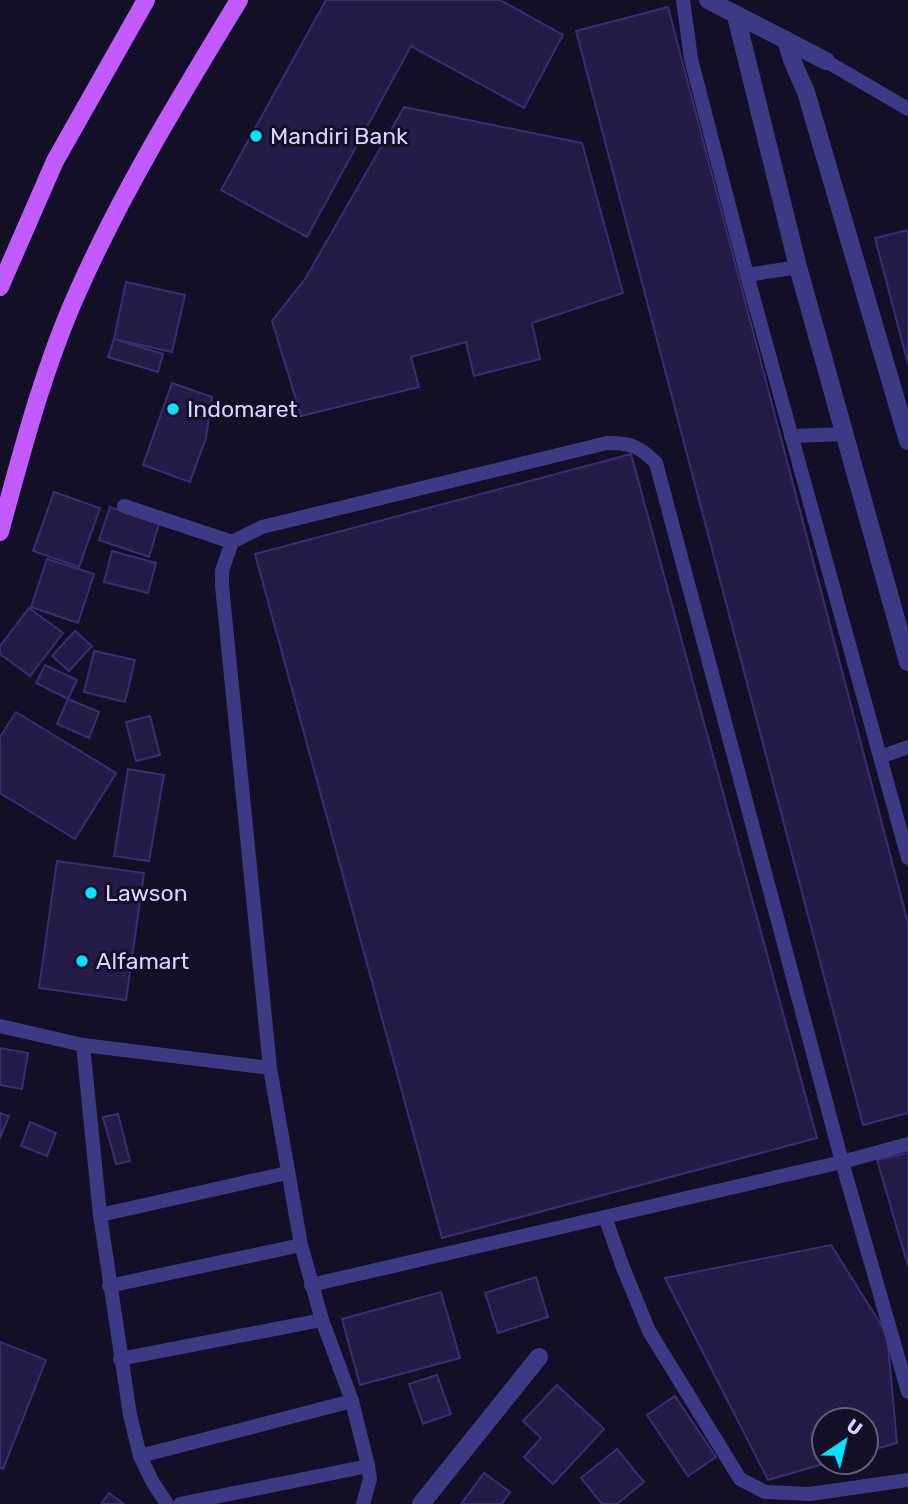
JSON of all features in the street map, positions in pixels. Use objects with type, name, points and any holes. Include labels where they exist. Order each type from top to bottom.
[{"type":"main road","points":[[0,287],[55,161],[119,43],[146,0]]},
{"type":"main road","points":[[0,532],[54,351],[78,290],[128,188],[239,0]]},
{"type":"street","points":[[708,0],[826,61]]},
{"type":"street","points":[[736,16],[797,267],[908,662]]},
{"type":"street","points":[[786,40],[806,92],[908,441]]},
{"type":"street","points":[[421,1504],[539,1357]]},
{"type":"lane","points":[[683,0],[691,59],[747,275],[908,858]]},
{"type":"lane","points":[[826,61],[908,109]]},
{"type":"lane","points":[[747,275],[797,267]]},
{"type":"lane","points":[[791,436],[844,434]]},
{"type":"lane","points":[[363,1504],[370,1479],[369,1466],[352,1401],[322,1320],[301,1245],[270,1068],[222,571],[232,542],[262,527],[607,443],[626,443],[642,449],[656,463],[842,1162],[908,1392]]},
{"type":"lane","points":[[124,506],[232,542]]},
{"type":"lane","points":[[880,757],[908,747]]},
{"type":"lane","points":[[0,1027],[83,1045],[270,1068]]},
{"type":"lane","points":[[83,1045],[109,1286],[130,1415],[141,1456],[152,1481],[167,1504]]},
{"type":"lane","points":[[312,1285],[842,1162],[908,1144]]},
{"type":"lane","points":[[100,1215],[287,1173]]},
{"type":"lane","points":[[605,1217],[649,1331],[740,1479],[765,1492],[810,1494],[908,1480]]},
{"type":"lane","points":[[109,1286],[301,1245]]},
{"type":"lane","points":[[120,1359],[322,1320]]},
{"type":"lane","points":[[141,1456],[352,1401]]},
{"type":"lane","points":[[180,1504],[369,1466]]},
{"type":"building","points":[[326,0],[500,0],[563,35],[524,108],[411,46],[307,237],[221,190]]},
{"type":"building","points":[[668,7],[908,923],[908,1113],[863,1125],[576,31]]},
{"type":"building","points":[[404,107],[582,143],[623,293],[532,323],[540,359],[474,376],[466,342],[411,357],[419,387],[301,416],[272,321],[305,279]]},
{"type":"building","points":[[908,230],[908,364],[875,238]]},
{"type":"building","points":[[126,282],[185,295],[172,352],[114,339]]},
{"type":"building","points":[[114,339],[163,354],[158,372],[108,357]]},
{"type":"building","points":[[172,383],[212,397],[206,438],[190,482],[143,465]]},
{"type":"building","points":[[631,454],[817,1138],[442,1238],[255,554]]},
{"type":"building","points":[[54,492],[100,508],[79,567],[33,551]]},
{"type":"building","points":[[110,507],[159,524],[149,557],[99,540]]},
{"type":"building","points":[[112,551],[156,563],[148,593],[104,582]]},
{"type":"building","points":[[47,559],[94,574],[78,623],[31,607]]},
{"type":"building","points":[[29,608],[63,633],[30,676],[0,654],[0,646]]},
{"type":"building","points":[[75,631],[92,646],[69,671],[52,656]]},
{"type":"building","points":[[94,651],[135,660],[125,702],[84,692]]},
{"type":"building","points":[[45,665],[77,680],[68,699],[36,683]]},
{"type":"building","points":[[68,699],[99,712],[89,738],[57,724]]},
{"type":"building","points":[[16,712],[116,773],[75,839],[0,793],[0,737]]},
{"type":"building","points":[[150,716],[160,755],[136,761],[126,722]]},
{"type":"building","points":[[128,769],[164,775],[149,861],[114,856]]},
{"type":"building","points":[[57,861],[144,873],[126,1000],[39,988]]},
{"type":"building","points":[[0,1048],[28,1053],[22,1089],[0,1085]]},
{"type":"building","points":[[0,1113],[9,1116],[0,1138]]},
{"type":"building","points":[[118,1114],[130,1161],[116,1164],[103,1117]]},
{"type":"building","points":[[30,1122],[56,1133],[47,1156],[21,1146]]},
{"type":"building","points":[[908,1153],[908,1266],[877,1160]]},
{"type":"building","points":[[831,1245],[887,1334],[897,1443],[880,1448],[880,1406],[810,1406],[810,1468],[768,1480],[665,1278]]},
{"type":"building","points":[[536,1277],[548,1317],[498,1333],[485,1293]]},
{"type":"building","points":[[441,1292],[460,1358],[360,1385],[342,1319]]},
{"type":"building","points":[[0,1342],[46,1360],[3,1469],[0,1468]]},
{"type":"building","points":[[437,1375],[451,1414],[423,1424],[409,1384]]},
{"type":"building","points":[[557,1385],[604,1429],[553,1484],[524,1457],[541,1438],[523,1421]]},
{"type":"building","points":[[675,1396],[716,1457],[688,1476],[647,1415]]},
{"type":"building","points":[[617,1449],[644,1482],[617,1504],[602,1504],[581,1478]]},
{"type":"building","points":[[484,1473],[510,1492],[502,1504],[461,1504]]},
{"type":"building","points":[[109,1493],[124,1504],[101,1504]]},
{"type":"place","name":"Mandiri Bank","points":[[256,136]]},
{"type":"place","name":"Indomaret","points":[[173,409]]},
{"type":"place","name":"Lawson","points":[[91,893]]},
{"type":"place","name":"Alfamart","points":[[82,961]]}]
